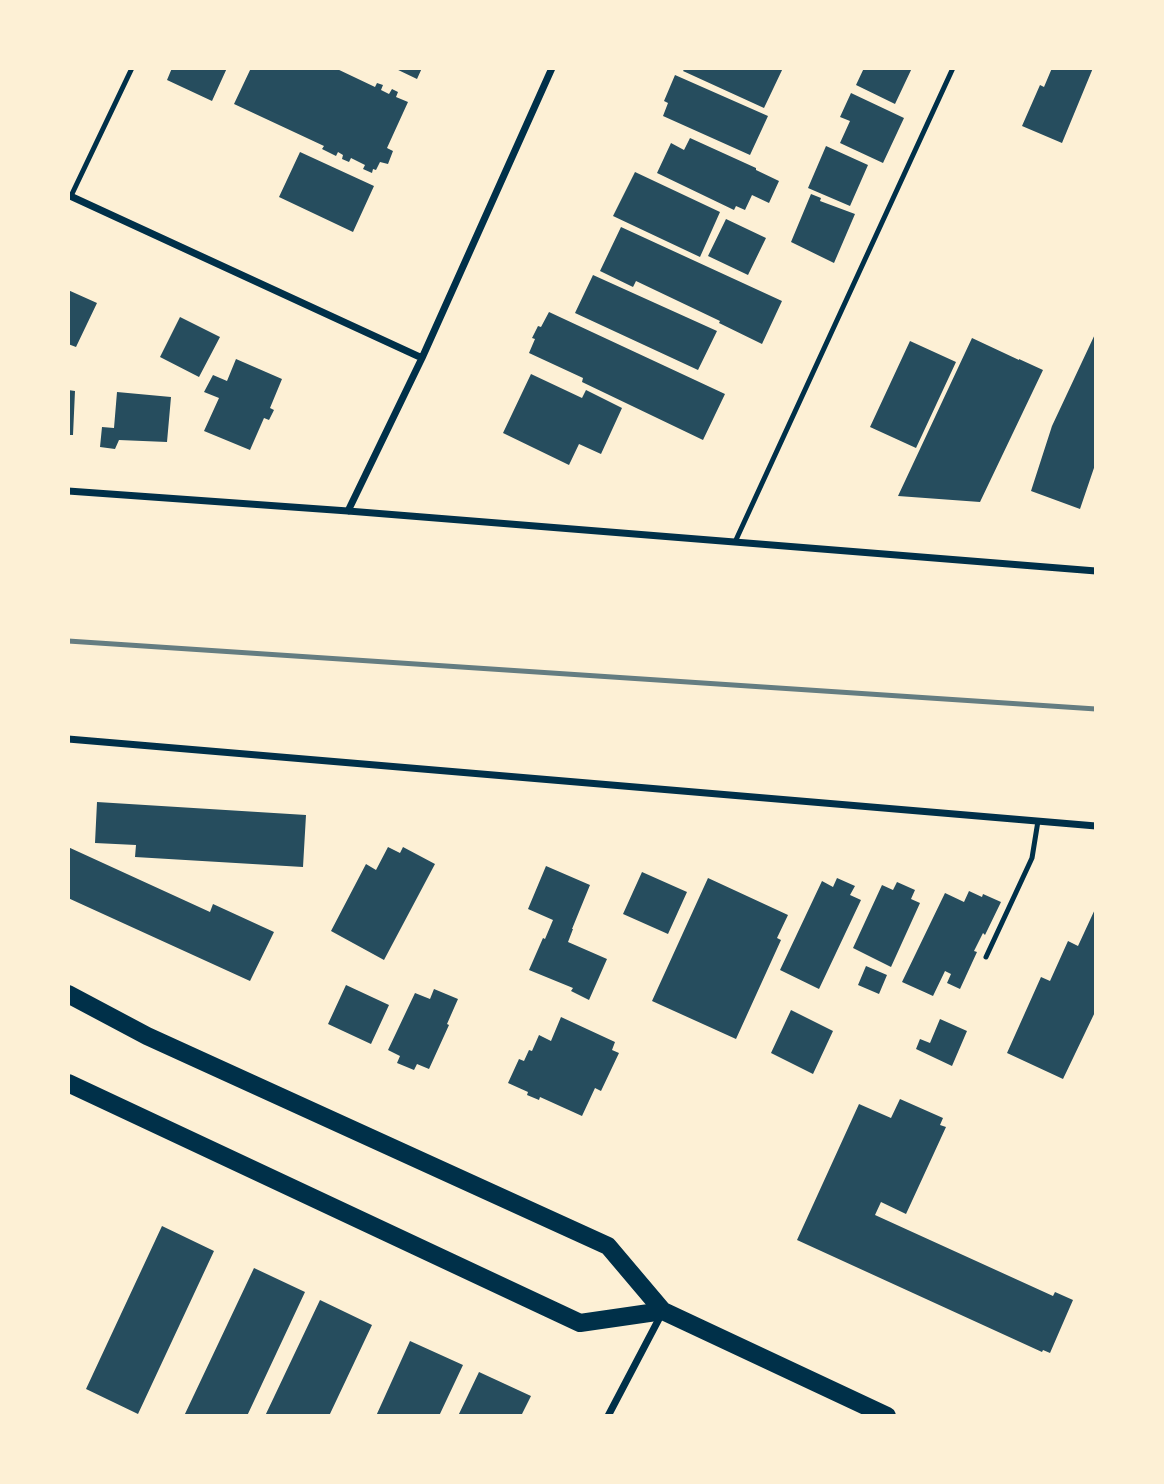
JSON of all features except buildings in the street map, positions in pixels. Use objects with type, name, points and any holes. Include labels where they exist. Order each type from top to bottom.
[{"type":"main road","points":[[68,994],[147,1035],[608,1246],[663,1311],[887,1416]]},
{"type":"main road","points":[[68,1083],[580,1322],[663,1311]]},
{"type":"street","points":[[348,511],[422,358],[552,68]]},
{"type":"street","points":[[70,195],[422,358]]},
{"type":"street","points":[[68,491],[1096,571]]},
{"type":"street","points":[[68,739],[1096,826]]},
{"type":"street","points":[[608,1416],[663,1311]]},
{"type":"lane","points":[[70,195],[132,68]]},
{"type":"lane","points":[[735,542],[953,68]]},
{"type":"lane","points":[[986,957],[1032,858],[1038,821]]},
{"type":"railway","points":[[68,641],[1096,709]]}]
